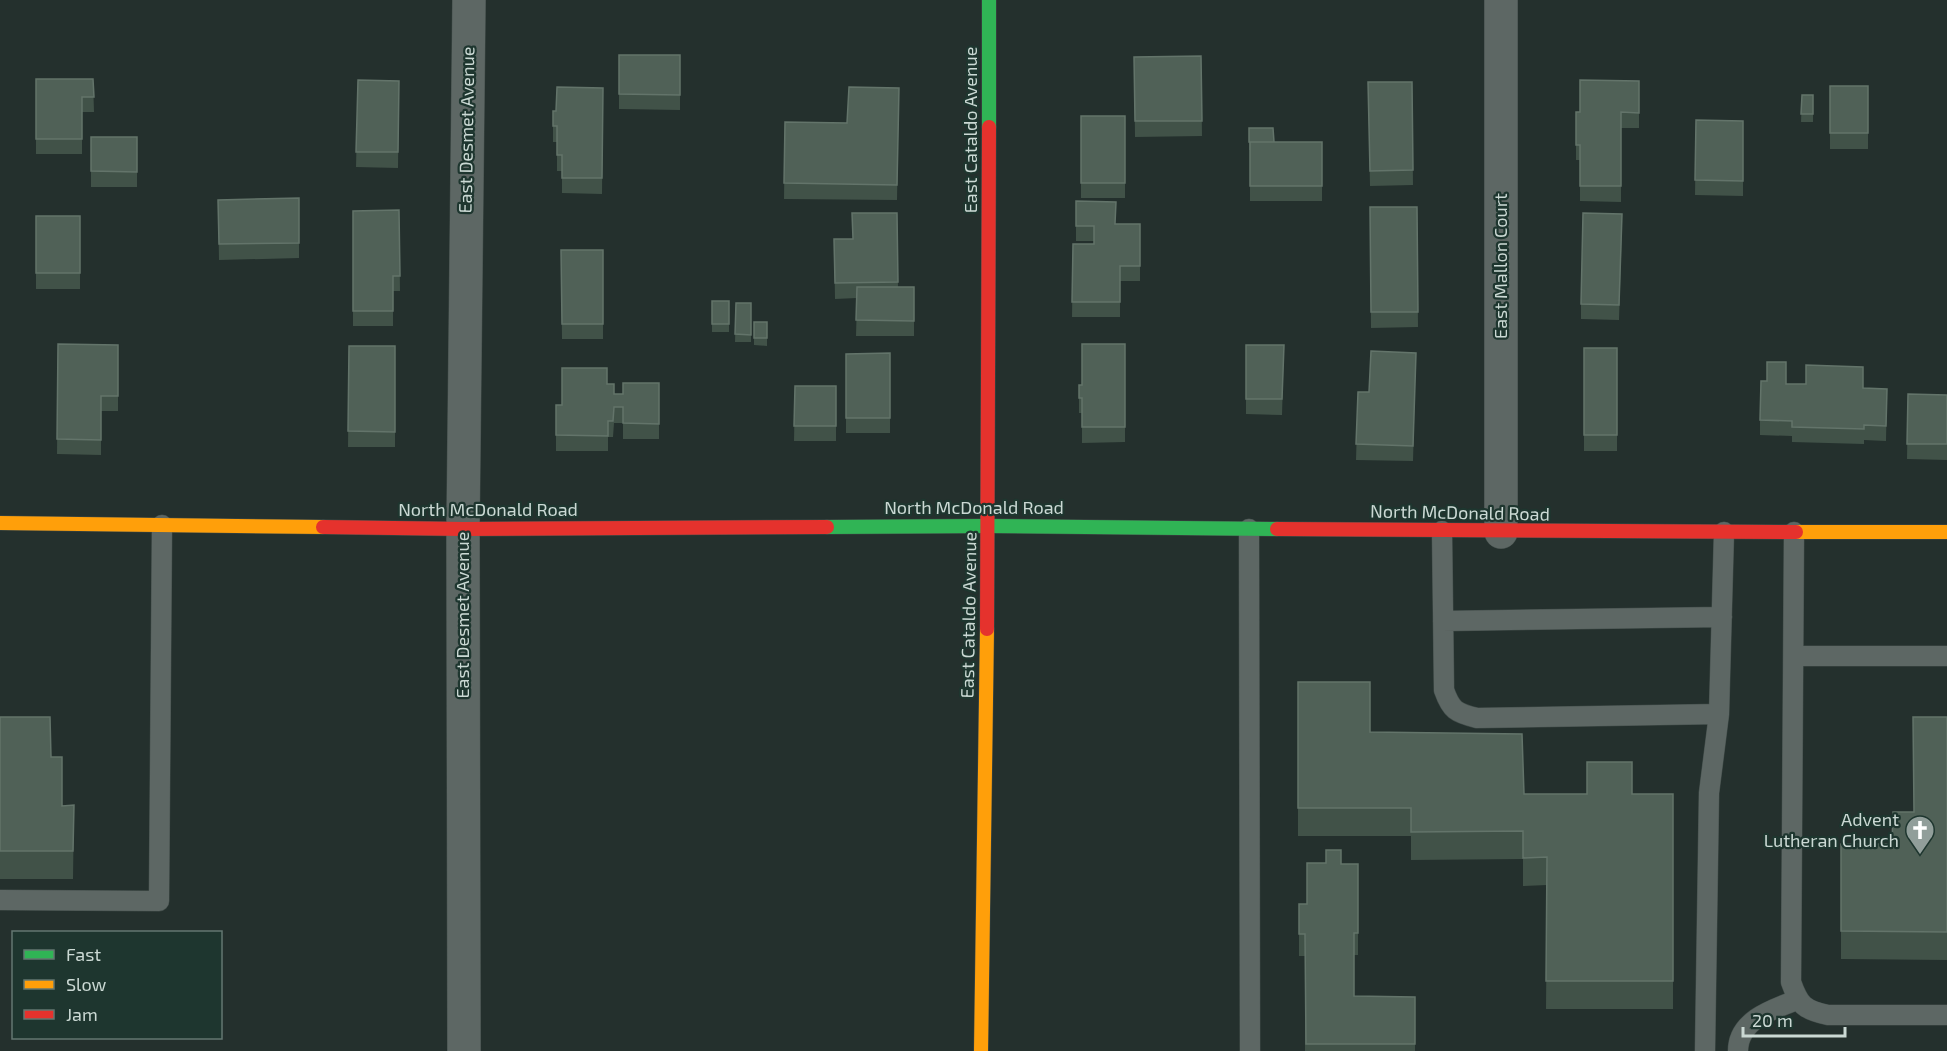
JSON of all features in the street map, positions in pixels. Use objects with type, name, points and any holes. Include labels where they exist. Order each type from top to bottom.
[{"type":"street","name":"East Desmet Avenue","points":[[464,1051],[463,529],[469,0]]},
{"type":"street","name":"East Cataldo Avenue","points":[[981,1051],[988,526],[989,0]]},
{"type":"street","name":"East Mallon Court","points":[[1501,0],[1501,532]]},
{"type":"street","name":"North McDonald Road","points":[[0,523],[463,529],[988,526],[1501,532],[1947,532]]},
{"type":"lane","points":[[0,900],[159,901],[162,525]]},
{"type":"lane","points":[[1249,529],[1250,1051]]},
{"type":"lane","points":[[1442,531],[1444,690],[1449,705],[1463,714],[1477,718],[1719,714]]},
{"type":"lane","points":[[1705,1051],[1709,793],[1719,714],[1724,532]]},
{"type":"lane","points":[[1794,532],[1791,982],[1797,1000],[1811,1011],[1828,1015],[1947,1015]]},
{"type":"lane","points":[[1443,621],[1722,617]]},
{"type":"lane","points":[[1794,656],[1947,656]]},
{"type":"lane","points":[[1738,1051],[1738,1045],[1748,1025],[1767,1011],[1797,1000]]},
{"type":"building","points":[[619,55],[680,55],[680,95],[619,94]]},
{"type":"building","points":[[1201,56],[1202,121],[1135,121],[1134,57]]},
{"type":"building","points":[[36,79],[93,79],[94,97],[82,97],[82,139],[36,139]]},
{"type":"building","points":[[358,80],[399,81],[398,152],[356,152]]},
{"type":"building","points":[[1580,80],[1639,81],[1639,113],[1621,112],[1621,186],[1580,186],[1580,145],[1576,145],[1576,112],[1580,112]]},
{"type":"building","points":[[1368,82],[1412,82],[1413,170],[1370,171]]},
{"type":"building","points":[[1830,86],[1868,86],[1868,133],[1830,133]]},
{"type":"building","points":[[557,87],[603,88],[602,178],[562,178],[562,155],[557,155],[557,126],[553,126]]},
{"type":"building","points":[[849,87],[899,88],[897,185],[784,183],[785,122],[847,123]]},
{"type":"building","points":[[1802,95],[1813,95],[1813,114],[1801,114]]},
{"type":"building","points":[[1081,116],[1125,116],[1125,183],[1081,183]]},
{"type":"building","points":[[1696,120],[1743,121],[1743,181],[1695,180]]},
{"type":"building","points":[[1249,128],[1273,128],[1274,142],[1249,142]]},
{"type":"building","points":[[91,137],[137,137],[137,172],[91,171]]},
{"type":"building","points":[[1250,142],[1322,142],[1322,186],[1250,186]]},
{"type":"building","points":[[299,198],[299,243],[219,244],[218,200]]},
{"type":"building","points":[[1076,201],[1116,202],[1115,224],[1140,224],[1140,266],[1120,266],[1120,302],[1072,302],[1073,244],[1094,244],[1094,226],[1076,226]]},
{"type":"building","points":[[1370,207],[1417,207],[1418,312],[1371,312]]},
{"type":"building","points":[[399,210],[400,276],[393,276],[393,311],[353,311],[353,211]]},
{"type":"building","points":[[852,213],[897,213],[898,282],[835,283],[834,239],[853,239]]},
{"type":"building","points":[[1583,213],[1622,214],[1619,305],[1581,304]]},
{"type":"building","points":[[36,216],[80,216],[80,273],[36,273]]},
{"type":"building","points":[[561,250],[603,250],[603,324],[562,324]]},
{"type":"building","points":[[857,287],[914,287],[914,321],[856,320]]},
{"type":"building","points":[[712,301],[729,301],[729,324],[712,324]]},
{"type":"building","points":[[736,303],[751,303],[751,335],[735,334]]},
{"type":"building","points":[[754,322],[767,322],[767,338],[754,338]]},
{"type":"building","points":[[58,344],[118,345],[118,396],[101,396],[101,440],[57,439]]},
{"type":"building","points":[[1082,344],[1125,344],[1125,427],[1082,427],[1082,398],[1079,398],[1079,385],[1082,385]]},
{"type":"building","points":[[1246,345],[1284,345],[1282,399],[1246,399]]},
{"type":"building","points":[[349,346],[395,346],[395,432],[348,431]]},
{"type":"building","points":[[1584,348],[1617,348],[1617,435],[1584,435]]},
{"type":"building","points":[[1371,351],[1416,353],[1413,446],[1356,444],[1358,392],[1369,392]]},
{"type":"building","points":[[890,353],[890,418],[846,418],[846,354]]},
{"type":"building","points":[[1767,362],[1786,362],[1786,384],[1806,384],[1806,365],[1863,367],[1863,388],[1887,389],[1886,426],[1864,425],[1864,429],[1792,427],[1792,421],[1760,420],[1761,381],[1767,381]]},
{"type":"building","points":[[562,368],[607,368],[607,384],[614,384],[614,394],[623,394],[623,383],[659,383],[659,424],[623,423],[623,407],[614,407],[613,421],[608,421],[608,436],[556,435],[556,405],[562,405]]},
{"type":"building","points":[[795,386],[836,386],[836,426],[794,426]]},
{"type":"building","points":[[1908,394],[1947,395],[1947,444],[1907,444]]},
{"type":"building","points":[[1298,682],[1370,682],[1370,732],[1522,734],[1524,794],[1587,794],[1587,762],[1632,762],[1632,794],[1673,794],[1673,981],[1546,981],[1547,857],[1523,858],[1523,831],[1411,832],[1411,808],[1298,808]]},
{"type":"building","points":[[0,717],[50,717],[51,757],[62,757],[62,806],[74,805],[73,851],[0,851]]},
{"type":"building","name":"Advent Lutheran Church","points":[[1913,717],[1947,717],[1947,932],[1841,931],[1841,844],[1892,844],[1893,812],[1914,812]]},
{"type":"building","points":[[1326,850],[1341,850],[1341,864],[1358,864],[1358,933],[1354,933],[1354,996],[1415,997],[1415,1044],[1306,1044],[1305,934],[1299,934],[1299,904],[1307,904],[1307,863],[1326,863]]},
{"type":"traffic: fast","points":[[989,0],[989,127]]},
{"type":"traffic: fast","points":[[827,527],[1277,529]]},
{"type":"traffic: slow","points":[[0,523],[323,527]]},
{"type":"traffic: slow","points":[[1796,532],[1947,532]]},
{"type":"traffic: slow","points":[[981,1051],[987,629]]},
{"type":"traffic: jam","points":[[987,629],[989,127]]},
{"type":"traffic: jam","points":[[323,527],[463,529],[827,527]]},
{"type":"traffic: jam","points":[[1277,529],[1796,532]]},
{"type":"place","name":"Advent Lutheran Church","points":[[1920,856]]}]
